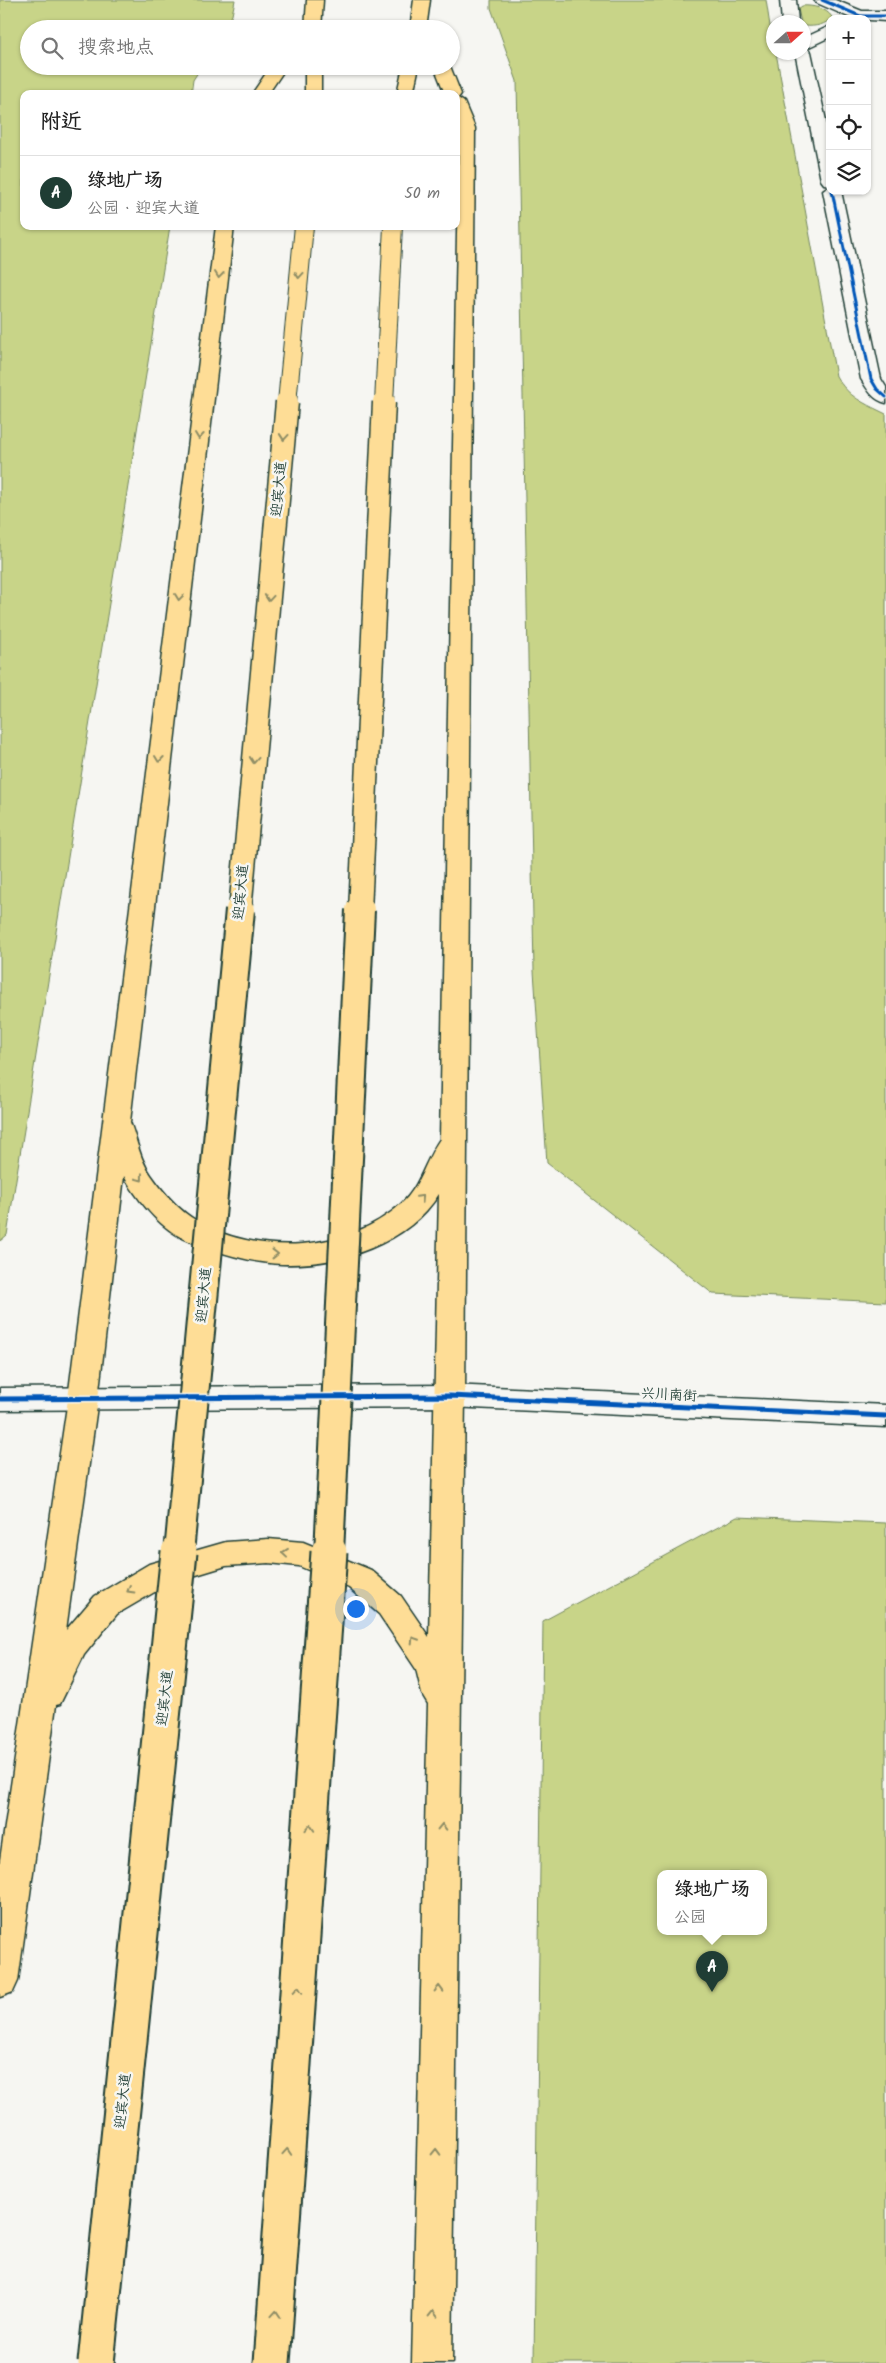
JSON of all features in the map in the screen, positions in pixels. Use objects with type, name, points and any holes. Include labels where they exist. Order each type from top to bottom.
[{"type":"main road","points":[[263,90],[272,75]]},
{"type":"main road","points":[[313,75],[313,90]]},
{"type":"main road","points":[[406,90],[409,75]]},
{"type":"main road","points":[[446,75],[451,90]]},
{"type":"main road","points":[[432,2363],[450,1396],[467,128],[460,111]]},
{"type":"main road","points":[[0,1981],[83,1399],[115,1117],[225,230]]},
{"type":"main road","name":"迎宾大道","points":[[96,2363],[175,1599],[304,230]]},
{"type":"main road","points":[[272,2363],[328,1564],[394,230]]},
{"type":"main road","points":[[115,1117],[133,1168],[156,1199],[182,1226],[231,1248],[259,1254],[308,1254],[366,1240],[403,1218],[430,1189],[454,1135]]},
{"type":"main road","points":[[37,1715],[72,1646],[106,1605],[160,1572],[226,1554],[268,1551],[303,1554],[360,1579],[390,1605],[431,1666],[444,1717]]},
{"type":"street","points":[[788,0],[789,15]]},
{"type":"street","points":[[822,0],[853,15]]},
{"type":"street","points":[[871,17],[886,16]]},
{"type":"street","points":[[811,40],[826,33]]},
{"type":"street","points":[[805,60],[826,161]]},
{"type":"street","points":[[833,195],[871,379],[877,390],[886,397]]},
{"type":"street","name":"兴川南街","points":[[0,1399],[450,1396],[886,1416]]},
{"type":"green space","points":[[0,0],[235,0],[229,20],[20,20],[20,75],[196,75],[193,80],[192,90],[20,90],[20,230],[169,230],[7,1235],[0,1241]]},
{"type":"green space","points":[[491,0],[766,0],[768,15],[766,15],[766,60],[777,60],[836,376],[852,395],[886,414],[886,1302],[713,1294],[547,1163],[534,971],[517,81],[491,8]]},
{"type":"green space","points":[[802,6],[810,6],[826,11],[830,15],[826,15],[826,22],[811,26],[811,15],[799,15],[798,9]]},
{"type":"green space","points":[[737,1517],[886,1523],[886,2363],[534,2363],[543,1621]]},
{"type":"cycle path","points":[[822,0],[860,16],[886,16]]},
{"type":"cycle path","points":[[833,195],[871,379],[877,389],[886,397]]},
{"type":"cycle path","points":[[0,1399],[450,1396],[886,1416]]},
{"type":"place","name":"绿地广场","points":[[712,1992]]}]
